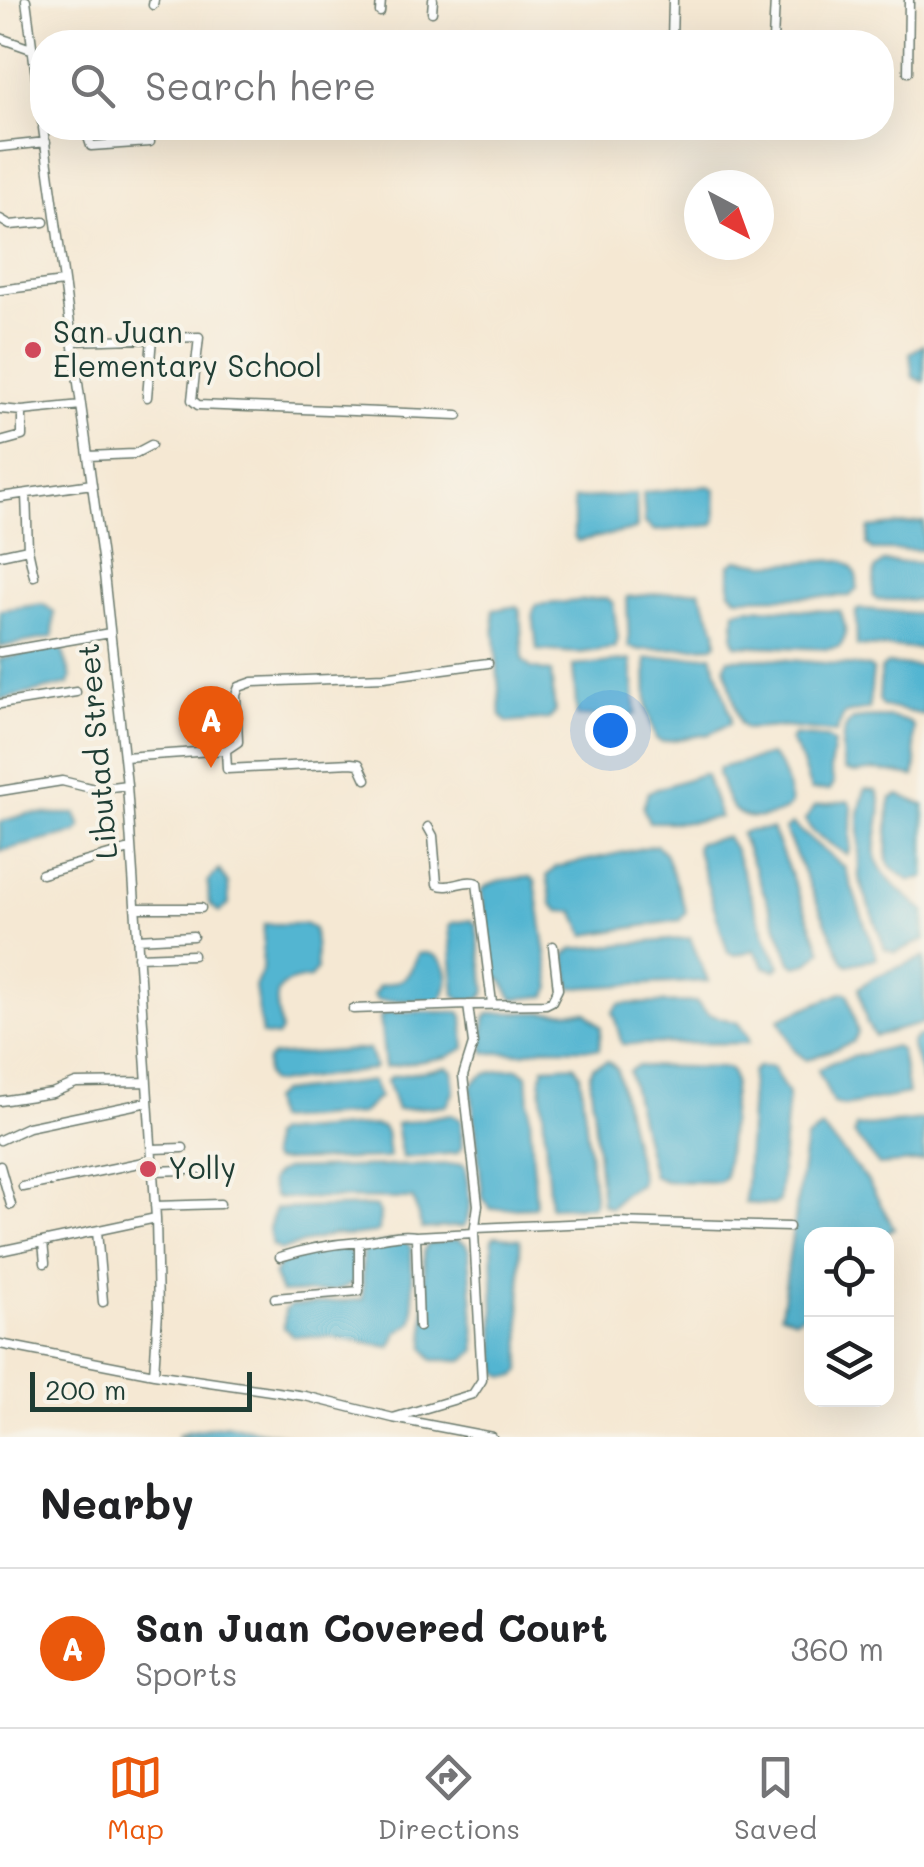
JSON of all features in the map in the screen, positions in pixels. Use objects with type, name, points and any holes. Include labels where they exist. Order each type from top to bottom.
[{"type":"street","name":"Libutad Street","points":[[26,0],[30,32]]},
{"type":"street","points":[[380,12],[381,0]]},
{"type":"street","points":[[432,0],[432,12]]},
{"type":"street","points":[[672,30],[673,0]]},
{"type":"street","points":[[774,30],[775,0]]},
{"type":"street","points":[[908,72],[909,0]]},
{"type":"street","points":[[0,38],[30,47]]},
{"type":"street","points":[[89,140],[92,146],[150,142]]},
{"type":"street","name":"Libutad Street","points":[[46,142],[127,785],[156,1218],[158,1311],[154,1374]]},
{"type":"street","points":[[0,147],[46,142]]},
{"type":"street","points":[[0,219],[10,226],[44,222]]},
{"type":"street","points":[[0,290],[63,282]]},
{"type":"street","points":[[147,398],[152,338]]},
{"type":"street","points":[[73,341],[199,338],[192,400],[198,405],[458,415]]},
{"type":"street","points":[[0,409],[81,406]]},
{"type":"street","points":[[0,442],[22,436],[22,411]]},
{"type":"street","points":[[88,456],[134,454],[151,446]]},
{"type":"street","points":[[0,498],[92,484]]},
{"type":"street","points":[[26,494],[28,549],[34,576]]},
{"type":"street","points":[[0,555],[28,549]]},
{"type":"street","points":[[0,652],[110,633]]},
{"type":"street","points":[[124,757],[226,750],[238,742],[239,687],[253,682],[384,677],[488,663]]},
{"type":"street","points":[[0,704],[76,692]]},
{"type":"street","points":[[226,750],[227,770],[351,763],[359,764],[366,779]]},
{"type":"street","points":[[0,791],[62,781],[96,788],[127,785]]},
{"type":"street","points":[[428,827],[433,836],[437,884],[444,887],[477,883],[492,1003]]},
{"type":"street","points":[[42,874],[130,850]]},
{"type":"street","points":[[135,908],[201,908]]},
{"type":"street","points":[[137,939],[193,936]]},
{"type":"street","points":[[353,1010],[546,1004],[552,1002],[558,989],[553,946]]},
{"type":"street","points":[[138,956],[194,955]]},
{"type":"street","points":[[393,1418],[473,1394],[482,1380],[475,1230],[478,1205],[463,1076],[473,1044],[468,1005]]},
{"type":"street","points":[[0,1100],[52,1093],[76,1082],[146,1082]]},
{"type":"street","points":[[0,1140],[28,1127],[148,1102]]},
{"type":"street","points":[[152,1149],[183,1148]]},
{"type":"street","points":[[23,1187],[152,1160]]},
{"type":"street","points":[[0,1166],[11,1205]]},
{"type":"street","points":[[153,1171],[216,1170]]},
{"type":"street","points":[[155,1206],[220,1204]]},
{"type":"street","points":[[0,1251],[156,1218]]},
{"type":"street","points":[[280,1258],[324,1244],[475,1230],[615,1222],[790,1227]]},
{"type":"street","points":[[98,1232],[103,1302]]},
{"type":"street","points":[[416,1236],[419,1327]]},
{"type":"street","points":[[43,1242],[45,1263]]},
{"type":"street","points":[[275,1298],[359,1292],[358,1242]]},
{"type":"street","points":[[0,1344],[154,1374],[306,1396],[492,1437]]},
{"type":"water","points":[[924,345],[924,382],[913,377],[910,353]]},
{"type":"water","points":[[709,486],[715,489],[713,525],[655,531],[645,523],[646,492]]},
{"type":"water","points":[[636,494],[634,530],[577,541],[574,499]]},
{"type":"water","points":[[924,522],[924,550],[872,550],[867,544],[869,528]]},
{"type":"water","points":[[737,560],[766,564],[841,560],[855,572],[857,589],[850,596],[737,598],[730,591],[730,565]]},
{"type":"water","points":[[883,562],[924,563],[924,600],[873,597],[875,569]]},
{"type":"water","points":[[699,590],[716,630],[717,643],[641,650],[629,647],[627,597]]},
{"type":"water","points":[[607,598],[613,603],[618,639],[615,648],[579,653],[537,650],[533,613],[536,605]]},
{"type":"water","points":[[43,604],[54,612],[53,637],[0,647],[0,610]]},
{"type":"water","points":[[517,606],[523,661],[531,668],[551,672],[555,713],[549,719],[507,723],[501,716],[493,610]]},
{"type":"water","points":[[735,611],[840,611],[844,639],[839,647],[827,649],[736,645]]},
{"type":"water","points":[[856,611],[924,614],[924,649],[857,646]]},
{"type":"water","points":[[61,646],[71,677],[69,684],[0,700],[0,659]]},
{"type":"water","points":[[712,655],[730,724],[709,734],[662,742],[656,739],[647,709],[646,659]]},
{"type":"water","points":[[766,658],[869,667],[873,670],[869,709],[844,714],[836,733],[784,727],[746,729],[740,724],[725,666],[728,659]]},
{"type":"water","points":[[631,660],[636,714],[577,716],[573,666]]},
{"type":"water","points":[[887,664],[924,667],[924,715],[882,706],[881,669]]},
{"type":"water","points":[[889,717],[914,727],[914,776],[845,770],[842,743],[848,724],[861,718]]},
{"type":"water","points":[[794,735],[827,738],[834,743],[830,769],[834,783],[830,790],[811,790],[790,740]]},
{"type":"water","points":[[770,755],[782,771],[791,804],[775,815],[743,816],[727,800],[719,768]]},
{"type":"water","points":[[706,775],[720,817],[692,822],[649,822],[643,808],[648,792]]},
{"type":"water","points":[[865,789],[876,790],[881,804],[876,847],[879,864],[895,886],[924,911],[924,940],[895,953],[885,949],[859,878],[859,813]]},
{"type":"water","points":[[899,795],[924,805],[924,877],[910,881],[887,860],[889,806],[891,798]]},
{"type":"water","points":[[848,801],[852,807],[847,855],[813,832],[805,820],[815,806]]},
{"type":"water","points":[[27,814],[76,814],[81,827],[76,833],[0,851],[0,822]]},
{"type":"water","points":[[792,824],[845,868],[877,958],[848,965],[843,961],[785,829]]},
{"type":"water","points":[[772,829],[822,951],[808,963],[796,966],[791,962],[741,834]]},
{"type":"water","points":[[727,837],[780,966],[775,970],[765,967],[754,950],[728,953],[696,847],[698,843]]},
{"type":"water","points":[[656,845],[665,853],[686,911],[680,920],[585,935],[574,912],[559,911],[552,904],[547,876],[556,867]]},
{"type":"water","points":[[219,870],[228,884],[229,904],[219,912],[209,904],[208,882]]},
{"type":"water","points":[[530,877],[535,881],[551,987],[546,996],[513,999],[502,980],[494,976],[481,891],[497,881]]},
{"type":"water","points":[[471,920],[476,925],[486,991],[481,998],[462,1001],[455,995],[449,926]]},
{"type":"water","points":[[264,924],[305,924],[314,929],[317,969],[310,978],[281,987],[277,1009],[281,1031],[277,1037],[262,1035],[255,987],[262,971]]},
{"type":"water","points":[[690,938],[708,981],[571,988],[565,955],[573,949]]},
{"type":"water","points":[[418,954],[439,959],[447,972],[447,987],[439,1001],[377,1000],[374,995],[379,986],[405,978]]},
{"type":"water","points":[[924,957],[924,1023],[875,1036],[867,1024],[859,988],[874,977]]},
{"type":"water","points":[[844,992],[848,994],[858,1033],[853,1042],[806,1060],[794,1050],[779,1019]]},
{"type":"water","points":[[696,1002],[708,1014],[738,1023],[748,1043],[622,1044],[613,1012],[619,1004]]},
{"type":"water","points":[[389,1012],[460,1012],[465,1048],[447,1057],[385,1067],[380,1016]]},
{"type":"water","points":[[586,1012],[601,1027],[599,1049],[486,1053],[483,1048],[485,1018],[490,1013]]},
{"type":"water","points":[[924,1034],[924,1086],[911,1043]]},
{"type":"water","points":[[895,1046],[901,1051],[908,1094],[844,1106],[833,1103],[818,1070],[833,1062]]},
{"type":"water","points":[[369,1049],[375,1067],[371,1070],[275,1083],[266,1074],[267,1060],[272,1056]]},
{"type":"water","points":[[608,1061],[617,1069],[641,1179],[640,1185],[623,1194],[611,1208],[602,1204],[590,1074],[593,1067]]},
{"type":"water","points":[[574,1065],[580,1074],[595,1202],[592,1206],[550,1207],[541,1079],[544,1067]]},
{"type":"water","points":[[637,1066],[727,1068],[732,1072],[725,1177],[719,1182],[665,1181],[653,1176],[629,1071]]},
{"type":"water","points":[[447,1067],[452,1071],[454,1091],[447,1105],[397,1110],[387,1081],[390,1077]]},
{"type":"water","points":[[757,1067],[772,1067],[788,1094],[779,1201],[773,1205],[745,1203],[752,1072]]},
{"type":"water","points":[[518,1068],[527,1075],[536,1204],[491,1209],[483,1198],[471,1087],[485,1074]]},
{"type":"water","points":[[373,1081],[379,1097],[361,1114],[275,1120],[271,1100],[280,1092]]},
{"type":"water","points":[[450,1114],[461,1120],[462,1148],[457,1153],[402,1158],[396,1124]]},
{"type":"water","points":[[924,1120],[924,1161],[879,1165],[854,1134],[856,1127]]},
{"type":"water","points":[[374,1125],[386,1132],[389,1157],[273,1161],[270,1157],[271,1137],[275,1133]]},
{"type":"water","points":[[822,1128],[867,1180],[893,1227],[804,1227],[804,1314],[795,1319],[781,1314],[806,1139]]},
{"type":"water","points":[[462,1164],[469,1196],[464,1226],[422,1229],[413,1199],[278,1198],[270,1182],[284,1169]]},
{"type":"water","points":[[369,1206],[380,1213],[379,1231],[375,1233],[334,1234],[281,1250],[272,1246],[269,1228],[275,1209]]},
{"type":"water","points":[[495,1236],[520,1239],[521,1371],[516,1376],[505,1377],[498,1372],[495,1354]]},
{"type":"water","points":[[403,1239],[411,1248],[414,1315],[412,1323],[397,1333],[391,1347],[333,1337],[293,1336],[284,1328],[285,1310],[290,1306],[363,1299],[362,1255],[366,1247]]},
{"type":"water","points":[[458,1239],[469,1251],[476,1351],[463,1360],[433,1360],[425,1348],[424,1250],[428,1244]]},
{"type":"water","points":[[344,1247],[354,1256],[355,1281],[330,1291],[281,1293],[274,1275],[280,1264],[317,1250]]},
{"type":"water","points":[[228,1425],[291,1437],[176,1437]]},
{"type":"place","name":"San Juan Elementary School","points":[[33,350]]},
{"type":"place","name":"San Juan Covered Court","points":[[211,768]]},
{"type":"place","name":"Yolly","points":[[148,1169]]}]
